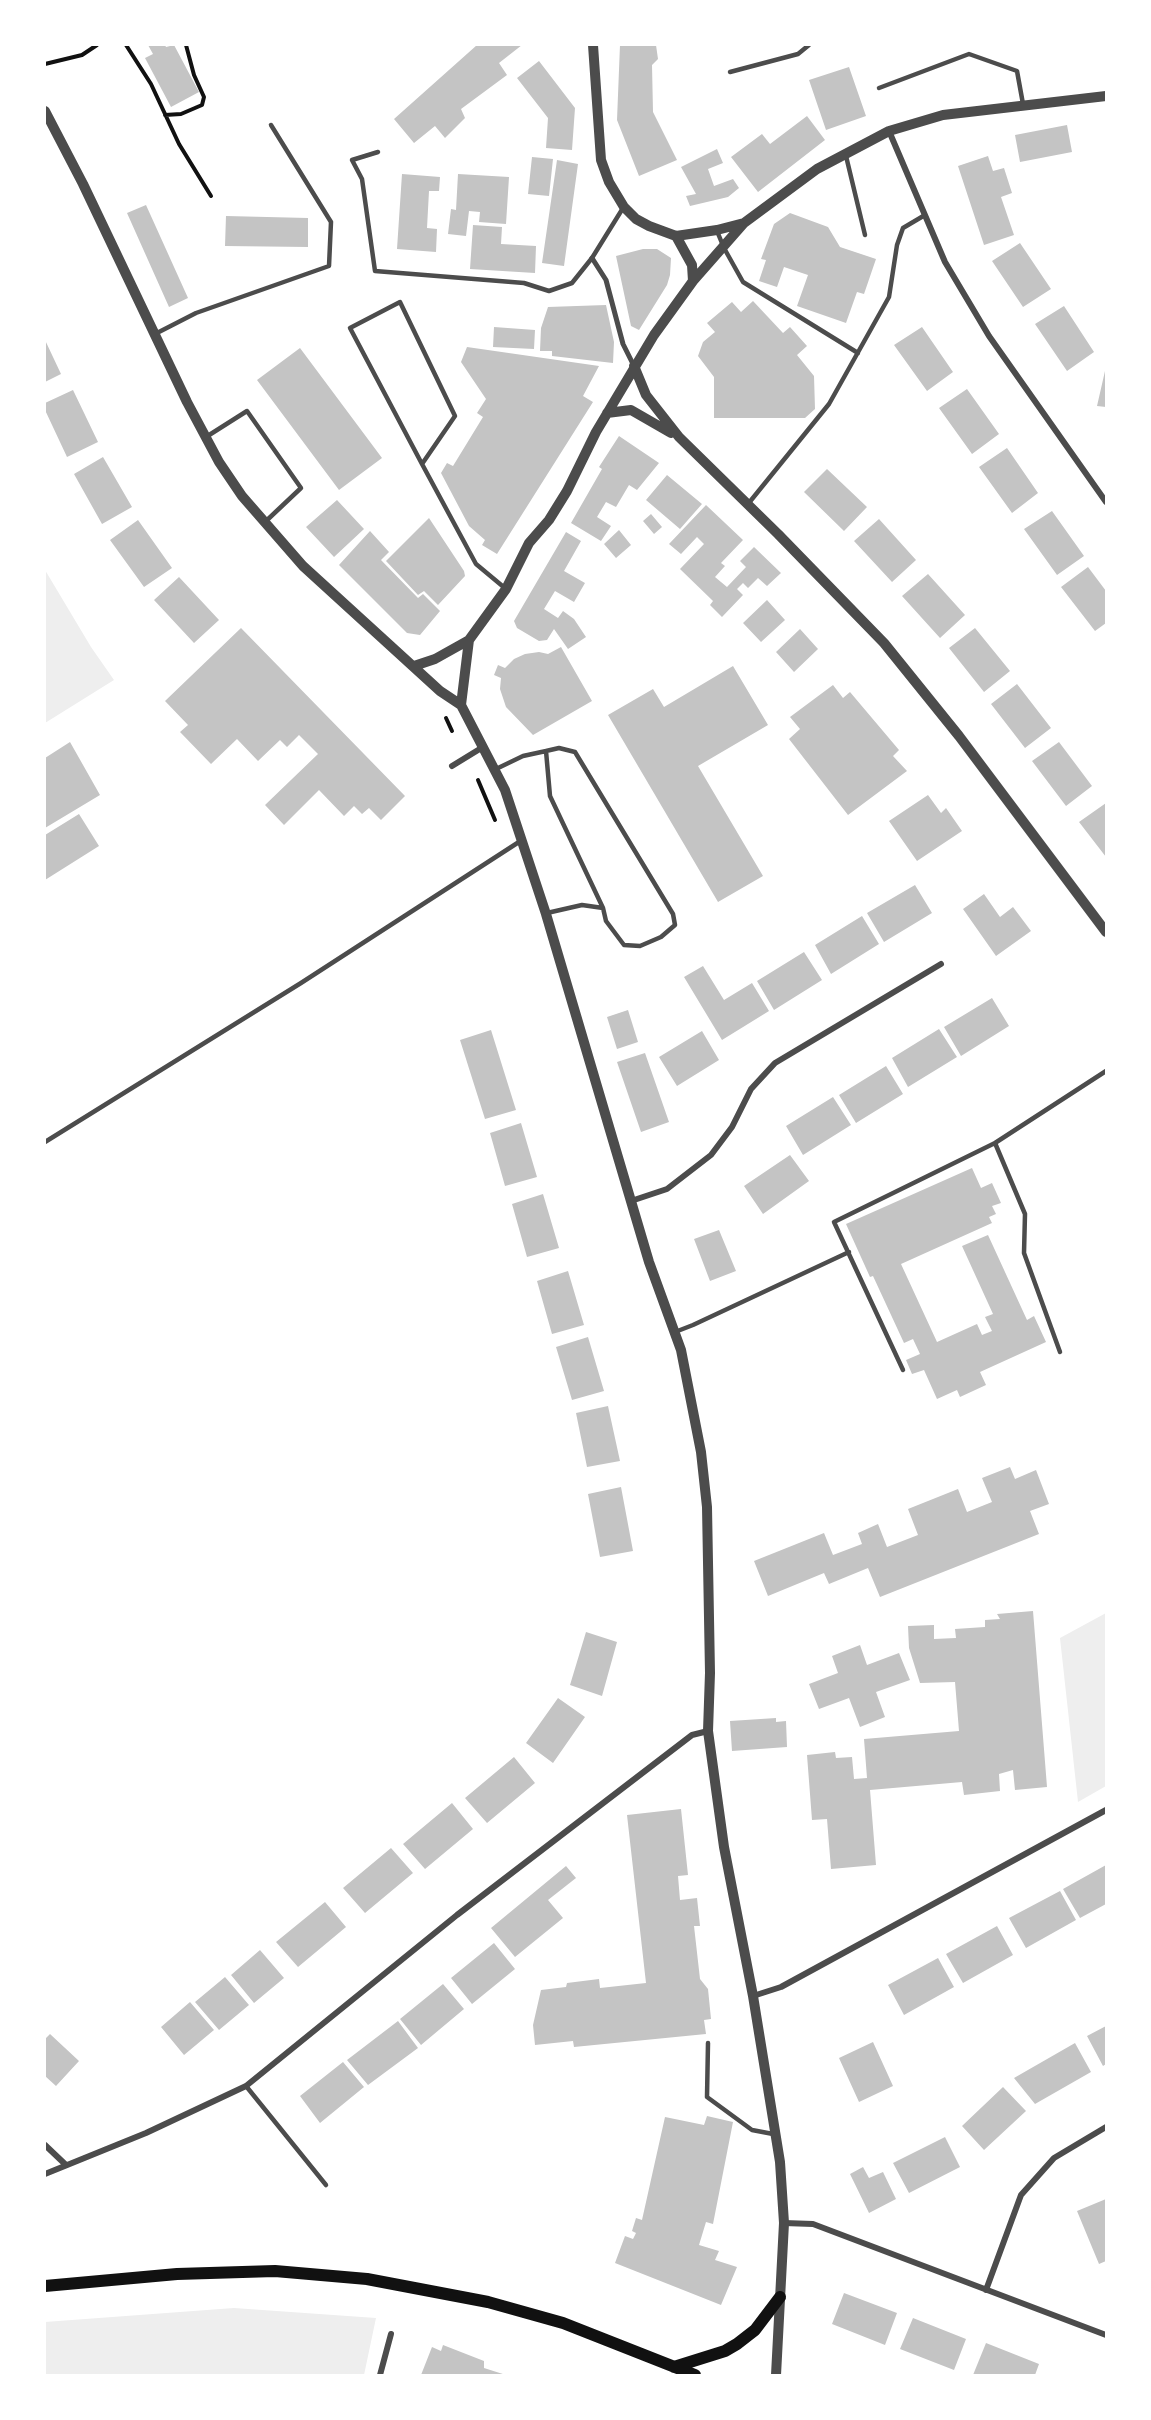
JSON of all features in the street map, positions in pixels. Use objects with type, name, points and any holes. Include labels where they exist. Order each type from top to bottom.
[{"type":"main road","points":[[45,2286],[177,2274],[264,2272],[367,2279],[488,2302],[563,2323],[695,2375]]},
{"type":"main road","points":[[674,2367],[725,2351],[737,2344],[755,2330],[780,2297]]},
{"type":"street","points":[[593,45],[601,160],[609,182],[624,207],[642,222],[676,236],[744,224]]},
{"type":"street","points":[[414,666],[435,659],[469,640],[506,590],[529,543],[549,520],[567,491],[607,413],[654,335],[693,281],[744,224],[808,176],[845,153],[889,131],[943,116],[1106,96]]},
{"type":"street","points":[[45,111],[206,437],[242,496],[303,566],[440,691],[461,705],[496,769],[546,914],[649,1262],[681,1350],[701,1452],[707,1507],[710,1673],[708,1731],[724,1847],[753,1996],[776,2134],[784,2223],[776,2375]]},
{"type":"street","points":[[889,131],[945,262],[989,336],[1106,502]]},
{"type":"street","points":[[676,236],[692,265],[693,281]]},
{"type":"street","points":[[592,258],[606,280],[623,344],[646,395],[679,437],[884,643],[959,736],[1106,932]]},
{"type":"street","points":[[607,413],[631,410],[679,437]]},
{"type":"street","points":[[461,705],[469,640]]},
{"type":"street","points":[[452,766],[483,747]]},
{"type":"street","points":[[631,1202],[667,1189],[711,1155],[732,1127],[751,1089],[775,1063],[941,964]]},
{"type":"street","points":[[45,2174],[146,2133],[246,2086],[457,1915],[692,1735],[708,1731]]},
{"type":"street","points":[[753,1996],[781,1987],[1106,1810]]},
{"type":"street","points":[[986,2290],[1022,2195],[1053,2158],[1106,2127]]},
{"type":"street","points":[[45,2145],[66,2165]]},
{"type":"street","points":[[784,2223],[813,2224],[1106,2335]]},
{"type":"street","points":[[380,2375],[391,2334]]},
{"type":"lane","points":[[730,72],[798,54],[809,45]]},
{"type":"lane","points":[[879,88],[969,54],[1017,72],[1023,105]]},
{"type":"lane","points":[[155,334],[196,313],[329,266],[331,222],[271,125]]},
{"type":"lane","points":[[378,152],[352,160],[362,178],[375,271],[524,283],[549,291],[572,283],[592,258],[624,207]]},
{"type":"lane","points":[[845,153],[865,235]]},
{"type":"lane","points":[[748,504],[829,404],[888,297],[897,245],[903,228],[925,215]]},
{"type":"lane","points":[[717,230],[743,282],[858,353]]},
{"type":"lane","points":[[422,464],[454,416],[400,302],[350,328],[422,464],[476,564],[506,590]]},
{"type":"lane","points":[[206,437],[247,411],[301,489],[265,523]]},
{"type":"lane","points":[[496,769],[523,756],[559,748],[575,752],[674,914],[675,925],[661,937],[640,946],[624,945],[606,921],[603,908],[550,796],[546,751]]},
{"type":"lane","points":[[45,1142],[301,983],[522,840]]},
{"type":"lane","points":[[546,914],[582,905],[603,908]]},
{"type":"lane","points":[[903,1370],[834,1222],[995,1143],[1106,1071]]},
{"type":"lane","points":[[995,1143],[1025,1214],[1024,1253],[1060,1352]]},
{"type":"lane","points":[[675,1332],[849,1252]]},
{"type":"lane","points":[[708,2043],[707,2097],[752,2130],[776,2134]]},
{"type":"lane","points":[[246,2086],[326,2185]]},
{"type":"path","points":[[45,64],[82,55],[97,45]]},
{"type":"path","points":[[126,45],[151,84],[179,144],[211,196]]},
{"type":"path","points":[[165,115],[181,114],[202,105],[204,97],[194,75],[186,45]]},
{"type":"path","points":[[478,780],[496,824]]},
{"type":"shaded area","points":[[45,570],[91,647],[114,680],[45,723]]},
{"type":"shaded area","points":[[1106,1613],[1106,1786],[1078,1802],[1060,1638]]},
{"type":"shaded area","points":[[234,2308],[376,2318],[364,2375],[45,2375],[45,2322]]},
{"type":"building","points":[[148,45],[165,45],[166,47],[174,45],[199,92],[171,107],[145,58],[153,54]]},
{"type":"building","points":[[477,45],[522,45],[499,63],[507,75],[461,109],[465,118],[445,138],[435,126],[414,143],[394,119]]},
{"type":"building","points":[[620,45],[656,45],[658,59],[652,65],[653,112],[677,160],[639,176],[617,120]]},
{"type":"building","points":[[539,61],[575,108],[572,150],[546,148],[548,118],[517,78]]},
{"type":"building","points":[[849,67],[866,116],[826,130],[809,80]]},
{"type":"building","points":[[807,116],[825,140],[758,192],[731,157],[762,134],[770,144]]},
{"type":"building","points":[[1067,125],[1072,152],[1020,162],[1015,135]]},
{"type":"building","points":[[717,149],[723,163],[708,169],[714,186],[733,179],[739,188],[728,197],[690,206],[686,196],[696,194],[681,167]]},
{"type":"building","points":[[988,156],[993,171],[1004,168],[1012,193],[1001,197],[1014,235],[984,245],[958,166]]},
{"type":"building","points":[[532,157],[553,159],[549,196],[528,194]]},
{"type":"building","points":[[557,160],[578,164],[564,266],[542,263]]},
{"type":"building","points":[[402,174],[440,177],[439,191],[429,191],[427,228],[437,229],[436,252],[397,249]]},
{"type":"building","points":[[458,174],[509,177],[506,224],[479,222],[480,212],[469,211],[466,236],[448,234],[451,209],[456,210]]},
{"type":"building","points":[[146,205],[188,298],[169,307],[127,213]]},
{"type":"building","points":[[790,213],[828,227],[840,247],[876,259],[864,294],[857,292],[846,323],[797,306],[808,275],[784,267],[777,287],[759,281],[766,260],[761,259],[774,224]]},
{"type":"building","points":[[226,216],[308,218],[308,247],[225,246]]},
{"type":"building","points":[[473,225],[502,227],[501,244],[536,246],[535,273],[470,269]]},
{"type":"building","points":[[1020,243],[1051,289],[1023,307],[992,261]]},
{"type":"building","points":[[643,249],[657,249],[671,258],[667,285],[639,330],[631,326],[616,256]]},
{"type":"building","points":[[753,301],[783,333],[790,327],[807,346],[797,355],[814,376],[815,409],[805,418],[714,418],[714,377],[698,356],[703,342],[715,332],[707,323],[732,302],[741,312]]},
{"type":"building","points":[[606,305],[614,342],[613,363],[552,356],[552,351],[540,351],[541,328],[548,307]]},
{"type":"building","points":[[1064,306],[1094,352],[1067,371],[1035,324]]},
{"type":"building","points":[[494,327],[535,330],[534,349],[493,347]]},
{"type":"building","points":[[922,327],[953,372],[927,391],[894,345]]},
{"type":"building","points":[[45,340],[61,374],[45,382]]},
{"type":"building","points":[[467,347],[599,366],[583,396],[593,402],[497,554],[482,545],[485,540],[469,526],[441,473],[447,463],[453,466],[483,417],[477,413],[486,399],[461,362]]},
{"type":"building","points":[[300,348],[382,458],[339,490],[257,380]]},
{"type":"building","points":[[1106,372],[1106,407],[1097,406]]},
{"type":"building","points":[[967,389],[999,434],[972,454],[939,408]]},
{"type":"building","points":[[73,390],[98,442],[67,457],[45,410],[45,403]]},
{"type":"building","points":[[619,436],[659,463],[637,490],[629,485],[616,507],[606,502],[597,517],[611,526],[601,541],[571,523],[602,469],[599,467]]},
{"type":"building","points":[[1007,448],[1038,493],[1012,513],[979,467]]},
{"type":"building","points":[[103,457],[132,507],[102,524],[74,474]]},
{"type":"building","points":[[827,469],[867,507],[844,531],[804,492]]},
{"type":"building","points":[[667,475],[702,504],[680,529],[646,500]]},
{"type":"building","points":[[337,500],[364,529],[334,557],[306,527]]},
{"type":"building","points":[[706,505],[743,540],[721,563],[725,566],[715,577],[727,587],[746,567],[740,561],[754,547],[781,573],[767,586],[758,578],[748,588],[743,583],[737,589],[743,595],[722,617],[710,605],[713,601],[680,569],[704,544],[697,537],[681,554],[669,544]]},
{"type":"building","points":[[1052,511],[1084,556],[1057,575],[1024,529]]},
{"type":"building","points":[[651,514],[662,527],[654,534],[643,521]]},
{"type":"building","points":[[429,518],[465,576],[438,605],[424,591],[418,595],[386,561]]},
{"type":"building","points":[[879,519],[916,560],[892,582],[854,541]]},
{"type":"building","points":[[138,520],[172,568],[144,587],[110,540]]},
{"type":"building","points":[[619,530],[631,545],[616,558],[604,544]]},
{"type":"building","points":[[370,531],[389,552],[381,560],[418,598],[423,594],[440,611],[420,635],[407,633],[339,565]]},
{"type":"building","points":[[566,532],[581,541],[564,571],[585,583],[574,602],[555,591],[544,609],[558,618],[563,611],[574,619],[586,637],[568,649],[554,629],[547,640],[539,641],[517,628],[514,621]]},
{"type":"building","points":[[1088,567],[1106,591],[1106,623],[1095,631],[1061,587]]},
{"type":"building","points":[[928,574],[965,615],[940,638],[902,596]]},
{"type":"building","points":[[179,577],[219,620],[194,643],[154,600]]},
{"type":"building","points":[[767,600],[785,620],[761,642],[743,623]]},
{"type":"building","points":[[241,628],[405,796],[381,820],[369,808],[362,814],[354,806],[344,816],[319,790],[284,825],[265,805],[318,754],[299,735],[287,747],[280,740],[258,761],[237,739],[211,764],[180,732],[188,725],[165,701]]},
{"type":"building","points":[[975,628],[1010,671],[984,692],[949,648]]},
{"type":"building","points":[[800,629],[818,649],[794,672],[776,652]]},
{"type":"building","points":[[561,647],[592,701],[533,735],[506,707],[500,689],[501,678],[494,675],[498,665],[505,668],[514,659],[525,654],[539,652],[548,654]]},
{"type":"building","points":[[733,666],[768,725],[698,766],[763,876],[718,902],[608,715],[653,689],[664,707]]},
{"type":"building","points":[[1017,684],[1051,728],[1025,748],[991,704]]},
{"type":"building","points":[[833,685],[843,698],[850,692],[899,750],[893,756],[907,771],[848,815],[789,739],[800,729],[790,717]]},
{"type":"building","points":[[70,742],[100,795],[45,828],[45,758]]},
{"type":"building","points":[[1059,742],[1092,786],[1066,806],[1032,761]]},
{"type":"building","points":[[928,795],[941,813],[946,808],[962,831],[917,861],[889,821]]},
{"type":"building","points":[[1106,803],[1106,857],[1079,822]]},
{"type":"building","points":[[79,814],[99,846],[45,880],[45,835]]},
{"type":"building","points":[[915,885],[932,913],[884,942],[867,913]]},
{"type":"building","points":[[984,894],[1000,917],[1013,907],[1031,931],[996,956],[963,909]]},
{"type":"building","points":[[862,916],[879,944],[831,974],[815,945]]},
{"type":"building","points":[[804,952],[822,980],[774,1010],[757,981]]},
{"type":"building","points":[[703,966],[724,1000],[752,983],[769,1011],[722,1040],[684,977]]},
{"type":"building","points":[[992,998],[1009,1026],[961,1056],[944,1027]]},
{"type":"building","points":[[628,1010],[638,1042],[617,1049],[607,1017]]},
{"type":"building","points":[[939,1029],[957,1057],[908,1087],[892,1058]]},
{"type":"building","points":[[491,1030],[516,1110],[485,1119],[460,1040]]},
{"type":"building","points":[[702,1031],[719,1060],[677,1086],[659,1057]]},
{"type":"building","points":[[645,1053],[669,1122],[641,1132],[617,1062]]},
{"type":"building","points":[[886,1066],[903,1094],[856,1123],[839,1095]]},
{"type":"building","points":[[833,1097],[851,1125],[803,1155],[786,1126]]},
{"type":"building","points":[[521,1123],[537,1177],[505,1186],[490,1133]]},
{"type":"building","points":[[790,1155],[809,1181],[763,1214],[744,1186]]},
{"type":"building","points":[[972,1168],[981,1188],[992,1183],[1001,1203],[992,1206],[996,1214],[989,1217],[992,1223],[901,1264],[937,1342],[977,1324],[982,1335],[992,1331],[985,1317],[993,1314],[962,1246],[988,1235],[1027,1320],[1034,1316],[1046,1342],[980,1372],[986,1385],[960,1397],[957,1390],[937,1399],[924,1370],[912,1374],[906,1360],[920,1354],[913,1339],[904,1343],[846,1224]]},
{"type":"building","points":[[543,1194],[559,1248],[527,1257],[512,1204]]},
{"type":"building","points":[[719,1230],[736,1271],[710,1281],[694,1239]]},
{"type":"building","points":[[568,1271],[584,1325],[552,1334],[537,1281]]},
{"type":"building","points":[[588,1337],[604,1391],[572,1400],[556,1347]]},
{"type":"building","points":[[608,1406],[620,1461],[587,1467],[576,1413]]},
{"type":"building","points":[[1010,1467],[1015,1479],[1036,1470],[1049,1504],[1030,1511],[1039,1534],[880,1597],[868,1568],[829,1584],[824,1573],[768,1596],[754,1561],[824,1533],[833,1555],[862,1544],[858,1533],[878,1524],[887,1547],[918,1535],[908,1509],[958,1489],[967,1512],[992,1502],[982,1478]]},
{"type":"building","points":[[621,1487],[633,1551],[600,1557],[588,1494]]},
{"type":"building","points":[[1033,1611],[1047,1787],[1015,1790],[1013,1770],[999,1774],[1000,1791],[964,1795],[962,1782],[870,1790],[876,1865],[831,1869],[827,1819],[812,1820],[807,1755],[835,1752],[836,1758],[852,1757],[854,1779],[867,1778],[864,1739],[959,1731],[955,1682],[920,1683],[909,1648],[908,1626],[934,1625],[934,1639],[956,1638],[955,1629],[985,1627],[985,1620],[1000,1619],[997,1614]]},
{"type":"building","points":[[586,1632],[617,1642],[602,1696],[570,1685]]},
{"type":"building","points":[[860,1645],[867,1665],[899,1653],[910,1680],[876,1692],[885,1717],[860,1727],[849,1698],[819,1709],[809,1684],[838,1673],[832,1656]]},
{"type":"building","points":[[558,1698],[585,1717],[553,1763],[526,1743]]},
{"type":"building","points":[[776,1718],[776,1722],[786,1721],[787,1747],[732,1751],[730,1721]]},
{"type":"building","points":[[514,1757],[535,1783],[487,1823],[465,1798]]},
{"type":"building","points":[[452,1803],[473,1829],[425,1869],[403,1844]]},
{"type":"building","points":[[681,1809],[688,1875],[678,1876],[680,1900],[697,1898],[700,1926],[694,1926],[700,1979],[708,1989],[711,2019],[704,2020],[706,2034],[574,2047],[573,2041],[535,2045],[533,2025],[541,1990],[566,1987],[567,1983],[599,1979],[600,1988],[646,1983],[627,1815]]},
{"type":"building","points":[[391,1848],[413,1873],[365,1913],[343,1888]]},
{"type":"building","points":[[1106,1865],[1106,1904],[1080,1918],[1063,1889]]},
{"type":"building","points":[[566,1866],[576,1878],[548,1900],[563,1918],[515,1957],[491,1928]]},
{"type":"building","points":[[1060,1891],[1076,1920],[1026,1948],[1009,1918]]},
{"type":"building","points":[[325,1902],[346,1927],[298,1967],[276,1942]]},
{"type":"building","points":[[997,1926],[1013,1955],[963,1983],[946,1954]]},
{"type":"building","points":[[494,1943],[515,1969],[472,2004],[451,1978]]},
{"type":"building","points":[[260,1950],[284,1978],[254,2003],[231,1975]]},
{"type":"building","points":[[938,1958],[954,1987],[904,2015],[888,1985]]},
{"type":"building","points":[[225,1977],[249,2005],[219,2030],[195,2002]]},
{"type":"building","points":[[443,1984],[464,2009],[421,2045],[400,2019]]},
{"type":"building","points":[[190,2002],[214,2030],[184,2055],[161,2027]]},
{"type":"building","points":[[398,2021],[418,2048],[368,2085],[347,2060]]},
{"type":"building","points":[[1106,2026],[1106,2064],[1103,2066],[1087,2036]]},
{"type":"building","points":[[50,2034],[79,2061],[56,2086],[45,2076],[45,2039]]},
{"type":"building","points":[[873,2042],[893,2086],[859,2102],[839,2058]]},
{"type":"building","points":[[1075,2043],[1091,2072],[1035,2104],[1014,2078]]},
{"type":"building","points":[[343,2062],[364,2087],[320,2123],[300,2096]]},
{"type":"building","points":[[1003,2087],[1026,2111],[984,2150],[962,2126]]},
{"type":"building","points":[[707,2116],[733,2122],[713,2224],[706,2222],[699,2245],[719,2251],[715,2260],[737,2267],[721,2305],[615,2263],[625,2236],[633,2239],[636,2233],[632,2231],[636,2218],[642,2220],[665,2117],[704,2125]]},
{"type":"building","points":[[945,2137],[960,2167],[909,2193],[893,2163]]},
{"type":"building","points":[[863,2167],[869,2178],[883,2172],[896,2199],[869,2213],[850,2174]]},
{"type":"building","points":[[1106,2199],[1106,2261],[1099,2264],[1077,2211]]},
{"type":"building","points":[[844,2293],[897,2313],[885,2345],[832,2324]]},
{"type":"building","points":[[913,2318],[966,2339],[954,2370],[900,2349]]},
{"type":"building","points":[[986,2343],[1039,2364],[1035,2375],[973,2375]]},
{"type":"building","points":[[443,2345],[484,2361],[484,2368],[506,2375],[421,2375],[432,2347],[441,2351]]}]
